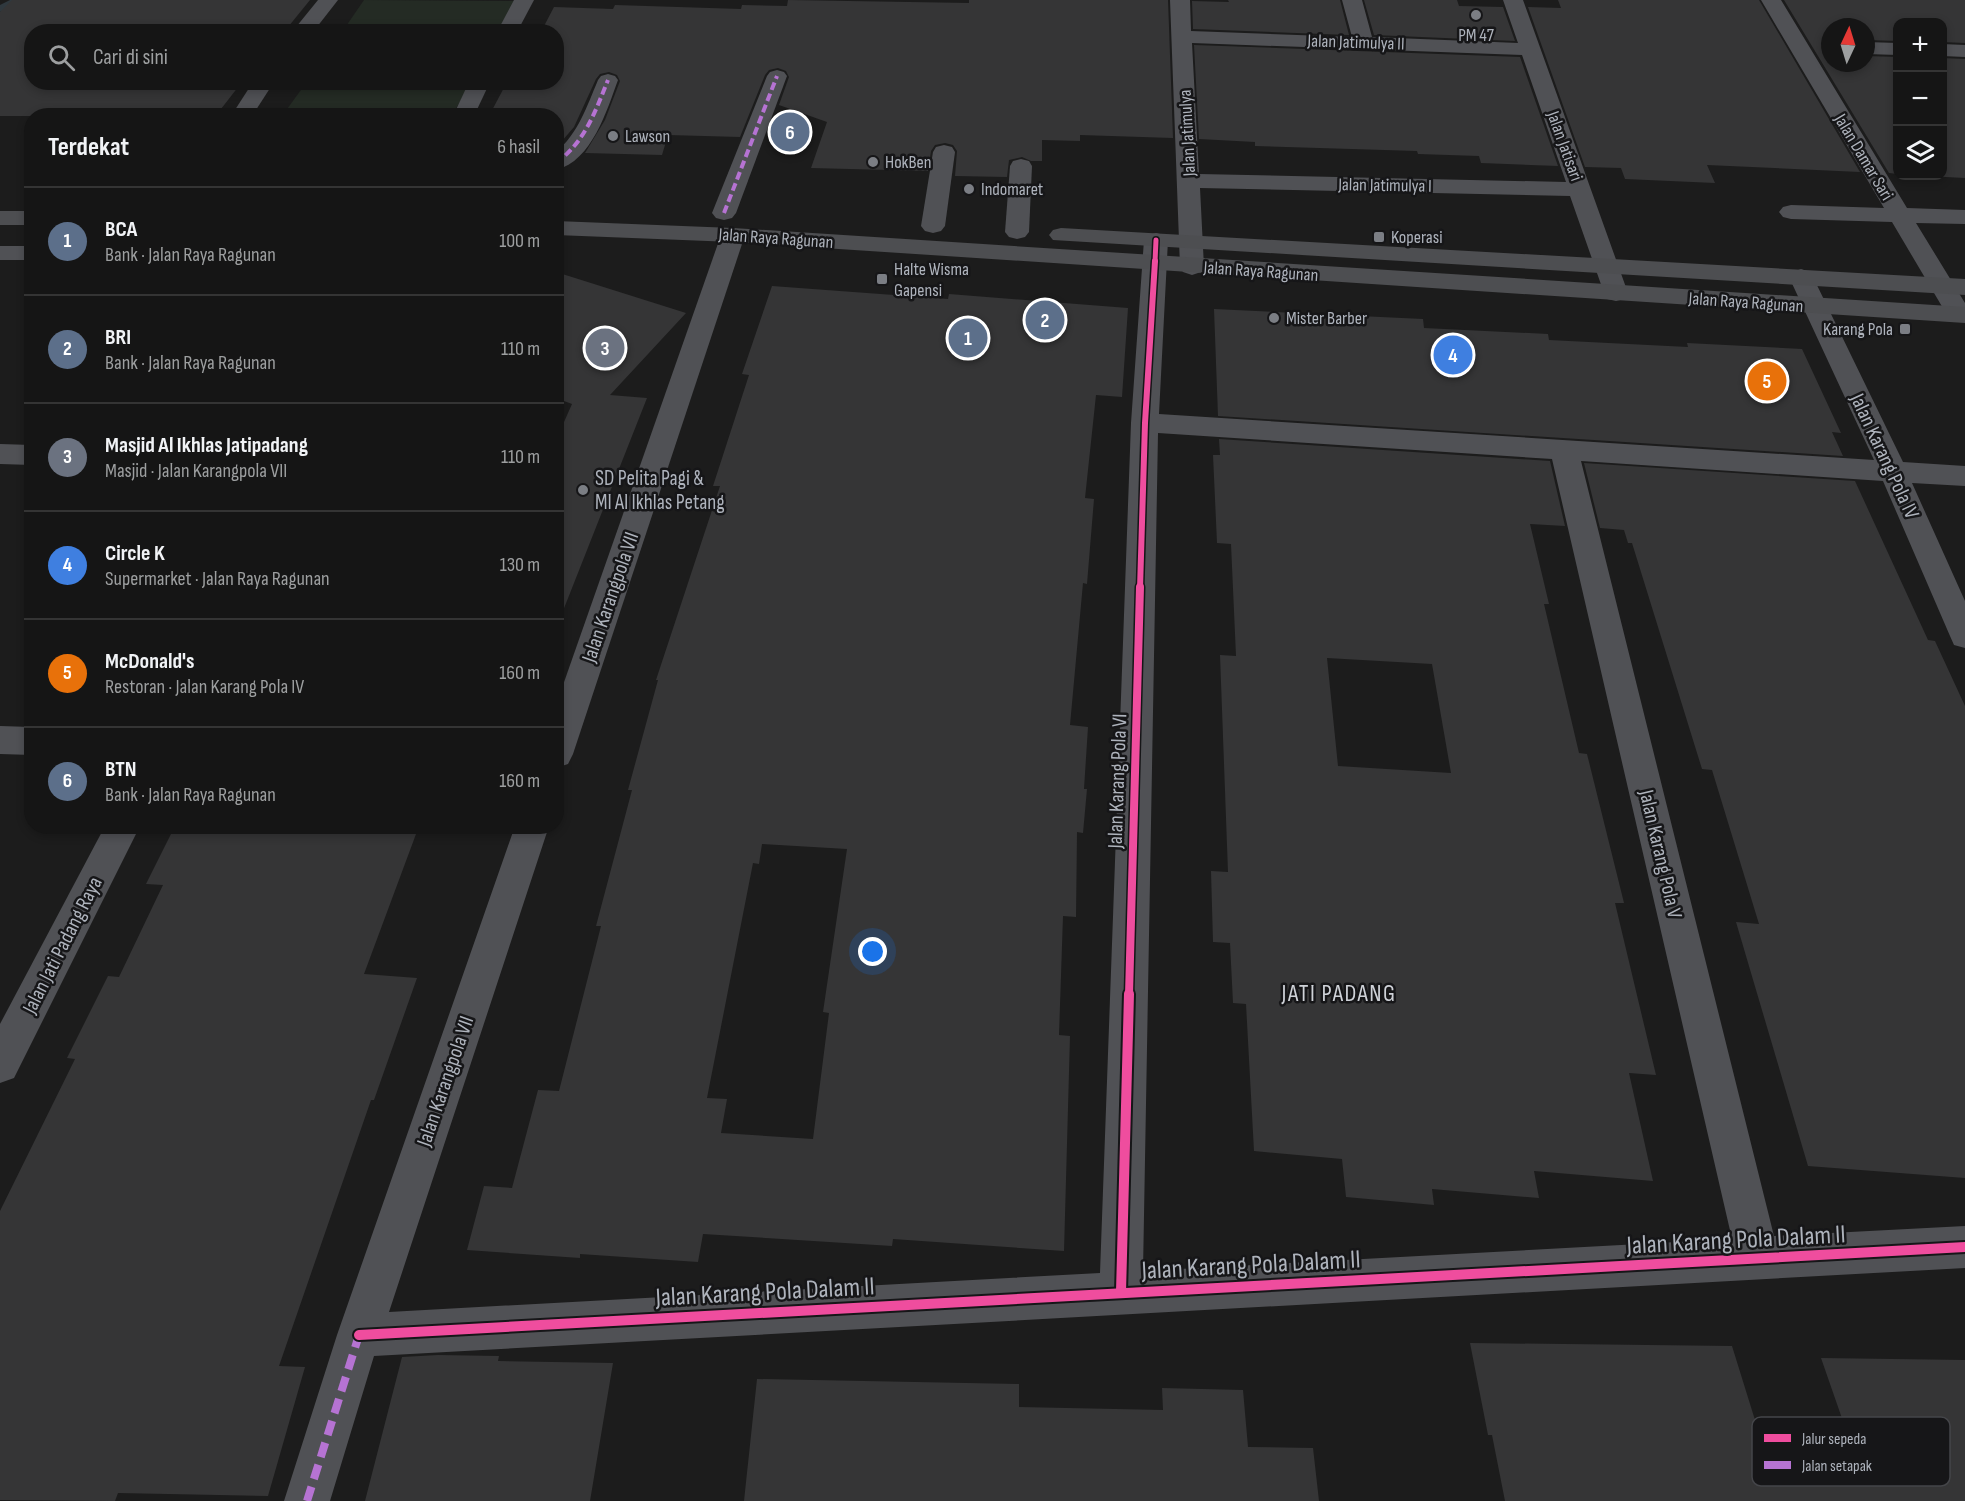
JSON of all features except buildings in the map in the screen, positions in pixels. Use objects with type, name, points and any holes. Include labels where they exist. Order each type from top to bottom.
[{"type":"main road","name":"Jalan Raya Ragunan","points":[[700,212],[733,213]]},
{"type":"main road","points":[[0,218],[24,218]]},
{"type":"main road","name":"Jalan Raya Ragunan","points":[[825,219],[873,222]]},
{"type":"main road","points":[[909,225],[943,227]]},
{"type":"main road","name":"Jalan Raya Ragunan","points":[[564,228],[733,235],[1154,258],[1192,255],[1607,266],[1953,286]]},
{"type":"main road","name":"Jalan Raya Ragunan","points":[[1006,231],[1154,258]]},
{"type":"main road","name":"Jalan Raya Ragunan","points":[[1192,255],[1616,293],[1816,307],[1962,314]]},
{"type":"street","points":[[308,24],[328,0]]},
{"type":"street","points":[[511,24],[524,0]]},
{"type":"street","name":"Jalan Jatimulya","points":[[1180,0],[1192,255]]},
{"type":"street","points":[[1352,0],[1363,42]]},
{"type":"street","name":"Jalan Jatisari","points":[[1513,0],[1616,293]]},
{"type":"street","name":"Jalan Damar Sari","points":[[1771,0],[1809,46],[1898,214],[1953,286],[1962,314]]},
{"type":"street","name":"Jalan Jatimulya II","points":[[1183,37],[1530,49]]},
{"type":"street","points":[[1875,48],[1893,49]]},
{"type":"street","points":[[1947,50],[1965,51]]},
{"type":"street","points":[[733,213],[777,76]]},
{"type":"street","points":[[564,157],[576,148],[583,138],[608,80]]},
{"type":"street","points":[[246,108],[259,90]]},
{"type":"street","points":[[467,108],[476,90]]},
{"type":"street","points":[[943,227],[944,152]]},
{"type":"street","points":[[1006,231],[1021,166]]},
{"type":"street","name":"Jalan Jatimulya I","points":[[1190,181],[1580,189]]},
{"type":"street","points":[[1791,212],[1965,217]]},
{"type":"street","name":"Jalan Karangpola VII","points":[[564,731],[733,235]]},
{"type":"street","points":[[0,253],[24,253]]},
{"type":"street","name":"Jalan Karang Pola VI","points":[[1121,1292],[1145,423],[1154,258]]},
{"type":"street","name":"Jalan Karang Pola IV","points":[[1801,277],[1893,471],[1965,636]]},
{"type":"street","points":[[1145,423],[1965,476]]},
{"type":"street","name":"Jalan Karang Pola V","points":[[1563,450],[1574,485],[1758,1259]]},
{"type":"street","points":[[0,454],[24,454]]},
{"type":"street","points":[[0,740],[24,741]]},
{"type":"street","name":"Jalan Jati Padang Raya","points":[[0,1064],[119,834]]},
{"type":"street","name":"Jalan Karangpola VII","points":[[307,1501],[359,1335],[529,834]]},
{"type":"street","name":"Jalan Karang Pola Dalam II","points":[[359,1335],[1965,1247]]},
{"type":"shaded area","points":[[364,0],[517,1],[503,24],[348,24]]},
{"type":"shaded area","points":[[301,90],[467,90],[456,108],[288,108]]},
{"type":"waterway","points":[[0,9],[18,0]]},
{"type":"marked path","points":[[724,213],[777,76]]},
{"type":"marked path","points":[[564,157],[582,137],[608,80]]},
{"type":"marked path","points":[[307,1501],[359,1335]]},
{"type":"cycle path","points":[[1121,1292],[1145,423],[1156,240]]},
{"type":"cycle path","points":[[359,1335],[1965,1247]]},
{"type":"place","name":"PM 47","points":[[1476,15]]},
{"type":"place","name":"BTN","points":[[790,132]]},
{"type":"place","name":"Lawson","points":[[613,136]]},
{"type":"place","name":"HokBen","points":[[873,162]]},
{"type":"place","name":"Indomaret","points":[[969,189]]},
{"type":"place","name":"Koperasi","points":[[1379,237]]},
{"type":"place","name":"Halte Wisma Gapensi","points":[[882,279]]},
{"type":"place","name":"Mister Barber","points":[[1274,318]]},
{"type":"place","name":"BRI","points":[[1045,320]]},
{"type":"place","name":"Karang Pola","points":[[1905,329]]},
{"type":"place","name":"BCA","points":[[968,338]]},
{"type":"place","name":"Masjid Al Ikhlas Jatipadang","points":[[605,348]]},
{"type":"place","name":"Circle K","points":[[1453,355]]},
{"type":"place","name":"McDonald's","points":[[1767,381]]},
{"type":"place","name":"SD Pelita Pagi & MI Al Ikhlas Petang","points":[[583,490]]},
{"type":"district","name":"JATI PADANG","points":[[1339,993]]}]
